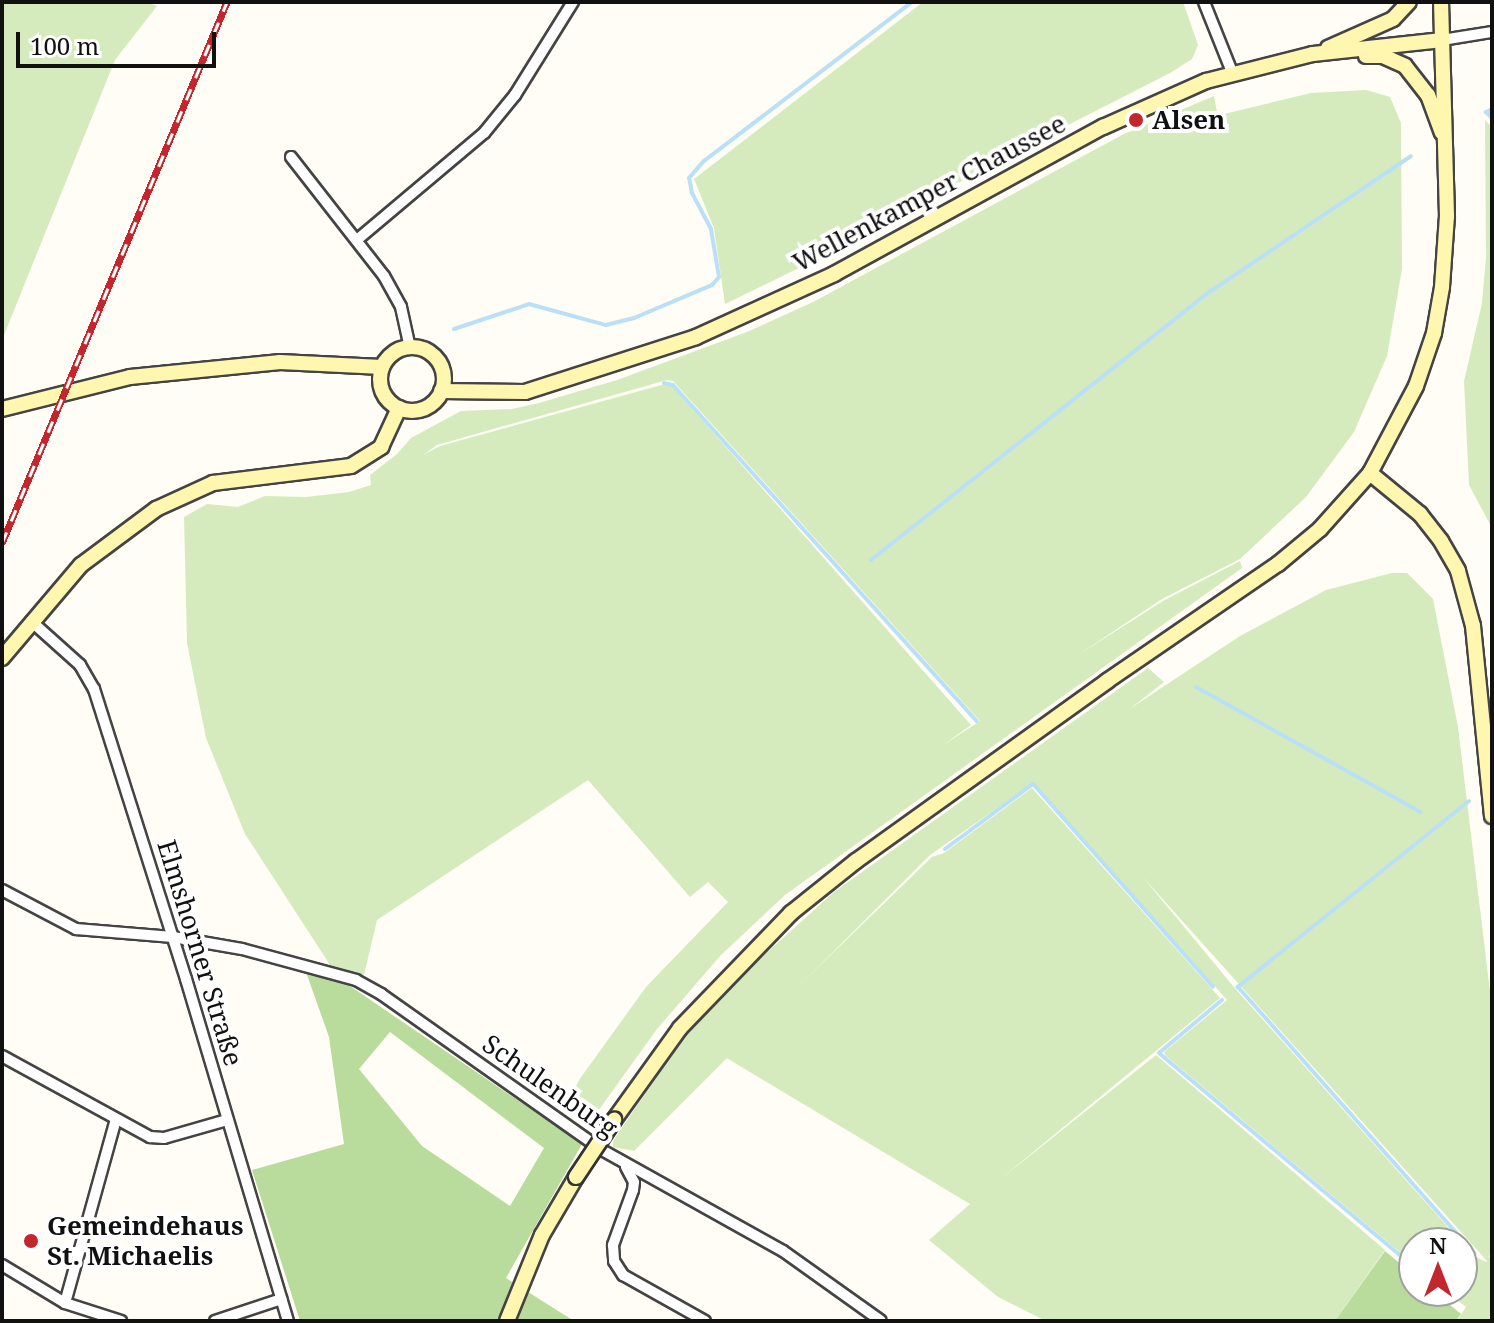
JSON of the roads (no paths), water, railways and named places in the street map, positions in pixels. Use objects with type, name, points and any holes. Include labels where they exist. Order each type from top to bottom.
[{"type":"main road","points":[[1313,54],[1393,19],[1409,2]]},
{"type":"main road","points":[[507,1321],[542,1235],[614,1120],[680,1028],[791,913],[856,861],[1094,690],[1278,564],[1320,529],[1370,473],[1416,386],[1434,333],[1447,216],[1441,2]]},
{"type":"main road","name":"Wellenkamper Chaussee","points":[[399,408],[423,409],[434,402],[441,391],[525,392],[696,337],[834,274],[1103,127],[1232,72],[1313,54],[1442,40]]},
{"type":"main road","points":[[1313,54],[1383,56],[1405,66],[1428,95],[1446,144]]},
{"type":"main road","points":[[2,658],[31,621],[100,549],[174,499],[231,479],[351,466],[381,447],[399,408],[381,390],[382,367],[393,353],[410,348],[421,349],[436,358],[443,374],[441,391]]},
{"type":"main road","points":[[2,409],[130,377],[280,362],[382,367]]},
{"type":"main road","points":[[1370,473],[1420,514],[1441,541],[1458,571],[1473,626],[1492,816]]},
{"type":"street","points":[[358,239],[484,133],[515,95],[573,2]]},
{"type":"street","points":[[1204,2],[1232,72]]},
{"type":"street","points":[[1442,40],[1492,32]]},
{"type":"street","points":[[291,157],[358,239],[397,297],[410,348]]},
{"type":"street","name":"Elmshorner Straße","points":[[31,621],[80,665],[94,689],[173,937],[288,1321]]},
{"type":"street","name":"Schulenburg","points":[[2,890],[76,929],[173,937],[300,962],[369,986],[625,1165],[783,1251],[881,1321]]},
{"type":"street","points":[[2,1056],[156,1139],[227,1120]]},
{"type":"street","points":[[65,1303],[116,1119]]},
{"type":"street","points":[[625,1165],[634,1182],[613,1245],[614,1261],[623,1275],[705,1321]]},
{"type":"street","points":[[2,1265],[65,1303],[121,1321]]},
{"type":"street","points":[[215,1321],[281,1299]]},
{"type":"waterway","points":[[454,329],[529,304],[606,325],[634,318],[712,285],[719,277],[711,229],[692,193],[689,178],[704,161],[912,2]]},
{"type":"waterway","points":[[1492,109],[1486,112],[1492,118]]},
{"type":"waterway","points":[[871,560],[1211,291],[1411,156]]},
{"type":"waterway","points":[[664,383],[673,385],[977,721]]},
{"type":"waterway","points":[[1196,687],[1421,812]]},
{"type":"waterway","points":[[945,849],[1033,784],[1213,987]]},
{"type":"waterway","points":[[1451,1227],[1238,987],[1469,801]]},
{"type":"waterway","points":[[1222,1000],[1159,1053],[1398,1254]]},
{"type":"railway","points":[[2,543],[227,2]]},
{"type":"place","name":"Alsen","points":[[1136,120]]},
{"type":"place","name":"Gemeindehaus St. Michaelis","points":[[31,1241]]}]
